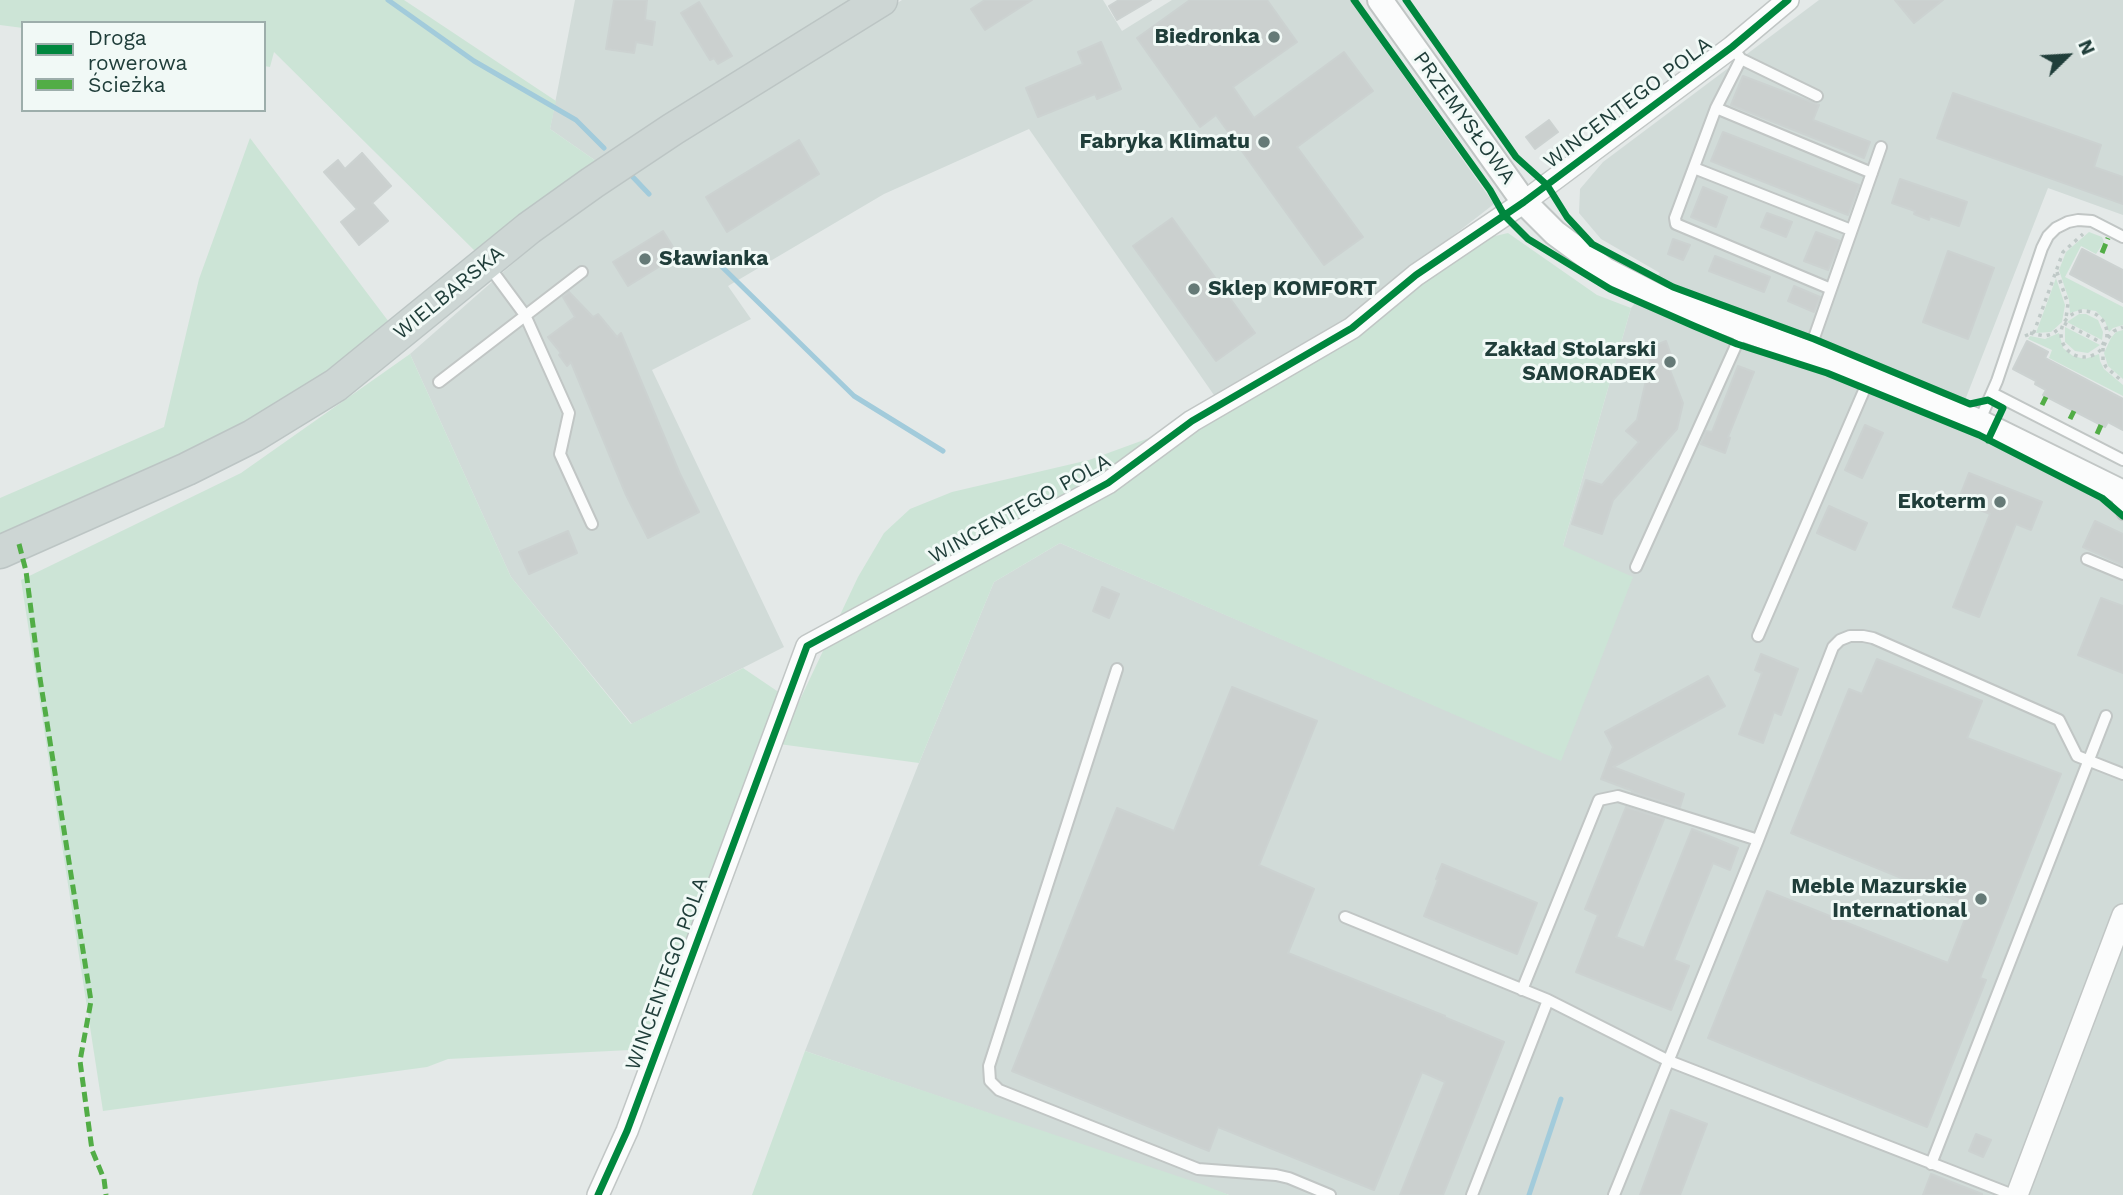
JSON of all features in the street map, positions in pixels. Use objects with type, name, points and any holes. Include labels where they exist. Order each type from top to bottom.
[{"type":"main road","name":"WIELBARSKA","points":[[0,552],[187,469],[253,436],[336,385],[529,228],[596,180],[881,0]]},
{"type":"street","name":"PRZEMYSŁOWA","points":[[1380,0],[1524,202],[1555,233],[1605,270],[1660,298],[1808,353],[1979,422],[2118,490]]},
{"type":"street","name":"WINCENTEGO POLA","points":[[598,1195],[627,1131],[807,646],[1108,483],[1192,421],[1352,328],[1416,275],[1737,53],[1788,0]]},
{"type":"street","points":[[2015,1195],[2123,915]]},
{"type":"lane","points":[[1817,96],[1737,53],[1675,218],[1676,224],[1831,289]]},
{"type":"lane","points":[[1716,108],[1872,173]]},
{"type":"lane","points":[[1808,353],[1881,147]]},
{"type":"lane","points":[[1694,168],[1852,230]]},
{"type":"lane","points":[[1979,422],[1992,393],[2048,236],[2056,228],[2078,220],[2092,221],[2123,237]]},
{"type":"lane","points":[[486,263],[525,315],[569,413],[560,454],[592,524]]},
{"type":"lane","points":[[439,382],[582,272]]},
{"type":"lane","points":[[1636,567],[1743,330]]},
{"type":"lane","points":[[1758,636],[1869,379]]},
{"type":"lane","points":[[1992,393],[2123,460]]},
{"type":"lane","points":[[2118,490],[2123,514]]},
{"type":"lane","points":[[2087,559],[2123,573]]},
{"type":"lane","points":[[1614,1195],[1758,841],[1833,647],[1840,640],[1863,635],[1873,638],[2059,720],[2077,756],[2123,774]]},
{"type":"lane","points":[[1116,669],[989,1066],[990,1080],[999,1090],[1198,1169],[1276,1175],[1330,1195]]},
{"type":"lane","points":[[1931,1164],[2106,716]]},
{"type":"lane","points":[[1522,990],[1599,800],[1618,796],[1758,841]]},
{"type":"lane","points":[[1345,917],[1548,1000],[1669,1061],[2015,1195]]},
{"type":"lane","points":[[1472,1195],[1548,1000]]},
{"type":"path","points":[[2063,252],[2089,229]]},
{"type":"path","points":[[2056,271],[2068,304],[2061,335],[2067,349],[2074,354],[2096,354],[2114,331],[2123,327]]},
{"type":"path","points":[[2031,334],[2052,334],[2079,312],[2094,314],[2105,326],[2103,361],[2123,382]]},
{"type":"path","points":[[2064,323],[2104,344]]},
{"type":"shaded area","points":[[575,0],[855,0],[596,161],[550,129]]},
{"type":"shaded area","points":[[902,0],[1103,0],[1122,31],[1172,0],[1350,0],[1494,204],[1334,328],[1216,398],[1029,129],[884,194],[728,286],[751,319],[652,370],[784,647],[632,724],[511,577],[410,354],[551,230],[661,152]]},
{"type":"shaded area","points":[[1819,0],[2123,0],[2123,215],[2048,188],[1960,413],[2123,493],[2123,1195],[1229,1195],[805,1051],[994,582],[1060,543],[1561,760],[1563,546],[1631,308],[1660,273],[1601,239],[1579,213],[1580,189],[1603,162]]},
{"type":"green space","points":[[0,0],[404,0],[556,101],[550,129],[596,161],[480,256],[274,52],[270,67],[266,66],[266,21],[21,21],[21,28],[0,25]]},
{"type":"green space","points":[[250,138],[395,330],[229,434],[0,535],[0,498],[164,427],[199,279]]},
{"type":"green space","points":[[2089,232],[2102,237],[2104,242],[2096,254],[2081,246],[2065,277],[2123,307],[2123,325],[2109,332],[2105,321],[2096,311],[2083,309],[2070,313],[2069,300],[2059,270],[2066,252]]},
{"type":"green space","points":[[1508,233],[1597,295],[1631,308],[1563,546],[1633,577],[1561,761],[1060,543],[994,582],[919,763],[779,744],[858,577],[884,533],[910,509],[952,492],[1089,460],[1250,397],[1491,237]]},
{"type":"green space","points":[[2056,278],[2065,305],[2062,322],[2051,332],[2036,333]]},
{"type":"green space","points":[[2079,314],[2086,314],[2098,320],[2103,332],[2102,340],[2067,322]]},
{"type":"green space","points":[[2065,327],[2100,345],[2088,353],[2075,351],[2065,342]]},
{"type":"green space","points":[[2123,330],[2123,379],[2108,366],[2104,353],[2111,338],[2116,332]]},
{"type":"green space","points":[[2059,333],[2063,348],[2073,356],[2085,359],[2099,354],[2104,369],[2123,385],[2123,396],[2049,358],[2052,350],[2028,339],[2030,336],[2045,339]]},
{"type":"green space","points":[[410,354],[511,577],[631,724],[743,668],[780,693],[651,1049],[448,1059],[427,1067],[103,1111],[21,580],[241,473]]},
{"type":"green space","points":[[805,1051],[1204,1185],[1229,1195],[752,1195]]},
{"type":"building","points":[[614,0],[647,0],[645,20],[655,22],[652,45],[636,42],[634,53],[606,49]]},
{"type":"building","points":[[985,0],[1032,0],[985,30],[971,9]]},
{"type":"building","points":[[1119,0],[1151,0],[1117,20],[1109,6]]},
{"type":"building","points":[[1190,0],[1267,0],[1297,42],[1233,87],[1254,118],[1344,52],[1373,91],[1297,147],[1363,237],[1324,265],[1216,115],[1200,127],[1137,38]]},
{"type":"building","points":[[1895,0],[1943,0],[1914,23]]},
{"type":"building","points":[[699,2],[732,56],[718,64],[714,58],[710,60],[681,13]]},
{"type":"building","points":[[1101,42],[1121,89],[1097,99],[1095,94],[1038,117],[1026,88],[1083,64],[1078,52]]},
{"type":"building","points":[[1743,76],[1819,105],[1813,120],[1870,142],[1864,158],[1731,105]]},
{"type":"building","points":[[1953,93],[2101,145],[2094,167],[2123,177],[2123,204],[1937,138]]},
{"type":"building","points":[[1549,120],[1558,132],[1535,149],[1526,137]]},
{"type":"building","points":[[1723,132],[1859,185],[1848,215],[1711,161]]},
{"type":"building","points":[[799,140],[819,174],[727,232],[706,197]]},
{"type":"building","points":[[362,153],[391,186],[372,203],[388,221],[359,245],[341,222],[357,209],[324,172],[338,160],[345,169]]},
{"type":"building","points":[[1900,179],[1967,202],[1959,226],[1930,216],[1929,220],[1914,214],[1915,211],[1892,203]]},
{"type":"building","points":[[1703,187],[1727,197],[1716,227],[1691,217]]},
{"type":"building","points":[[1767,213],[1792,222],[1786,237],[1761,227]]},
{"type":"building","name":"Sklep KOMFORT","points":[[1172,218],[1255,333],[1216,361],[1133,246]]},
{"type":"building","name":"Sławianka","points":[[663,231],[678,255],[628,286],[613,262]]},
{"type":"building","points":[[1816,232],[1840,241],[1828,270],[1804,261]]},
{"type":"building","points":[[1673,239],[1690,245],[1683,260],[1668,254]]},
{"type":"building","points":[[2082,249],[2123,270],[2123,302],[2070,274]]},
{"type":"building","points":[[1948,251],[1994,268],[1968,339],[1923,322]]},
{"type":"building","points":[[1715,256],[1770,277],[1764,292],[1709,271]]},
{"type":"building","points":[[1794,286],[1820,297],[1814,312],[1788,301]]},
{"type":"building","points":[[569,292],[593,317],[598,314],[617,337],[621,333],[680,474],[699,512],[648,538],[626,495],[571,362],[567,366],[559,355],[561,353],[548,337],[575,317],[563,297]]},
{"type":"building","points":[[1666,341],[1672,358],[1666,360],[1683,403],[1677,429],[1613,500],[1602,534],[1572,524],[1586,480],[1602,485],[1639,442],[1626,431],[1637,420],[1647,376],[1644,369],[1651,366],[1646,349]]},
{"type":"building","points":[[2027,341],[2048,352],[2045,358],[2123,399],[2123,430],[2108,422],[2105,427],[2043,395],[2046,390],[2035,384],[2036,381],[2013,369]]},
{"type":"building","points":[[1738,366],[1754,372],[1728,437],[1730,438],[1725,453],[1701,444],[1706,431],[1712,432]]},
{"type":"building","points":[[1865,425],[1883,433],[1862,478],[1845,470]]},
{"type":"building","points":[[1969,473],[2042,502],[2031,530],[2016,524],[1979,617],[1953,607],[1990,514],[1958,501]]},
{"type":"building","points":[[1829,506],[1867,523],[1855,550],[1817,533]]},
{"type":"building","points":[[2095,521],[2123,534],[2123,565],[2083,547]]},
{"type":"building","points":[[568,531],[577,553],[529,574],[519,552]]},
{"type":"building","points":[[1102,587],[1119,594],[1109,618],[1093,611]]},
{"type":"building","points":[[2101,598],[2123,606],[2123,673],[2078,655]]},
{"type":"building","points":[[1761,654],[1798,669],[1781,715],[1774,712],[1763,743],[1739,734],[1762,673],[1755,670]]},
{"type":"building","name":"Meble Mazurskie International","points":[[1877,659],[1982,701],[1967,738],[2061,774],[1980,978],[1986,980],[1927,1127],[1708,1038],[1767,891],[1948,963],[1970,906],[1791,833],[1849,689],[1862,694]]},
{"type":"building","points":[[1708,676],[1725,706],[1613,767],[1684,794],[1680,807],[1601,779],[1613,747],[1605,732]]},
{"type":"building","points":[[1232,687],[1317,721],[1259,865],[1314,889],[1288,953],[1504,1042],[1443,1195],[1400,1195],[1445,1082],[1422,1072],[1374,1190],[1218,1127],[1209,1151],[1012,1071],[1117,808],[1174,831]]},
{"type":"building","points":[[1626,807],[1664,819],[1616,937],[1644,948],[1692,829],[1738,848],[1730,870],[1713,863],[1674,960],[1689,966],[1671,1010],[1576,972],[1598,915],[1585,909]]},
{"type":"building","points":[[1442,864],[1537,903],[1517,954],[1424,916]]},
{"type":"building","points":[[1671,1110],[1707,1124],[1680,1195],[1640,1195]]},
{"type":"building","points":[[1976,1134],[1991,1140],[1983,1157],[1969,1151]]},
{"type":"building","points":[[1931,1174],[1982,1194],[1982,1195],[1923,1195]]},
{"type":"waterway","points":[[388,0],[474,61],[576,120],[604,148]]},
{"type":"waterway","points":[[630,174],[649,194]]},
{"type":"waterway","points":[[714,259],[854,396],[943,451]]},
{"type":"waterway","points":[[1529,1195],[1561,1099]]},
{"type":"marked path","points":[[2102,253],[2108,238]]},
{"type":"marked path","points":[[2042,405],[2046,397]]},
{"type":"marked path","points":[[2070,419],[2074,411]]},
{"type":"marked path","points":[[2097,434],[2101,425]]},
{"type":"marked path","points":[[19,544],[26,571],[39,672],[91,1001],[80,1061],[92,1150],[104,1179],[106,1195]]},
{"type":"cycle path","points":[[1354,0],[1490,190],[1504,215],[1528,239],[1610,289],[1694,326],[1737,344],[1827,373],[1979,435],[2102,498],[2123,516]]},
{"type":"cycle path","points":[[1406,0],[1516,157],[1547,185],[1567,217],[1592,244],[1673,287],[1814,339],[1970,404],[1988,400],[2003,408],[1988,440]]},
{"type":"cycle path","points":[[598,1195],[627,1131],[807,646],[1108,483],[1192,421],[1352,328],[1416,275],[1524,202],[1732,47],[1788,0]]},
{"type":"place","name":"Biedronka","points":[[1274,37]]},
{"type":"place","name":"Fabryka Klimatu","points":[[1264,142]]},
{"type":"place","name":"Sławianka","points":[[645,259]]},
{"type":"place","name":"Sklep KOMFORT","points":[[1194,289]]},
{"type":"place","name":"Zakład Stolarski SAMORADEK","points":[[1670,362]]},
{"type":"place","name":"Ekoterm","points":[[2000,502]]},
{"type":"place","name":"Meble Mazurskie International","points":[[1981,899]]}]
